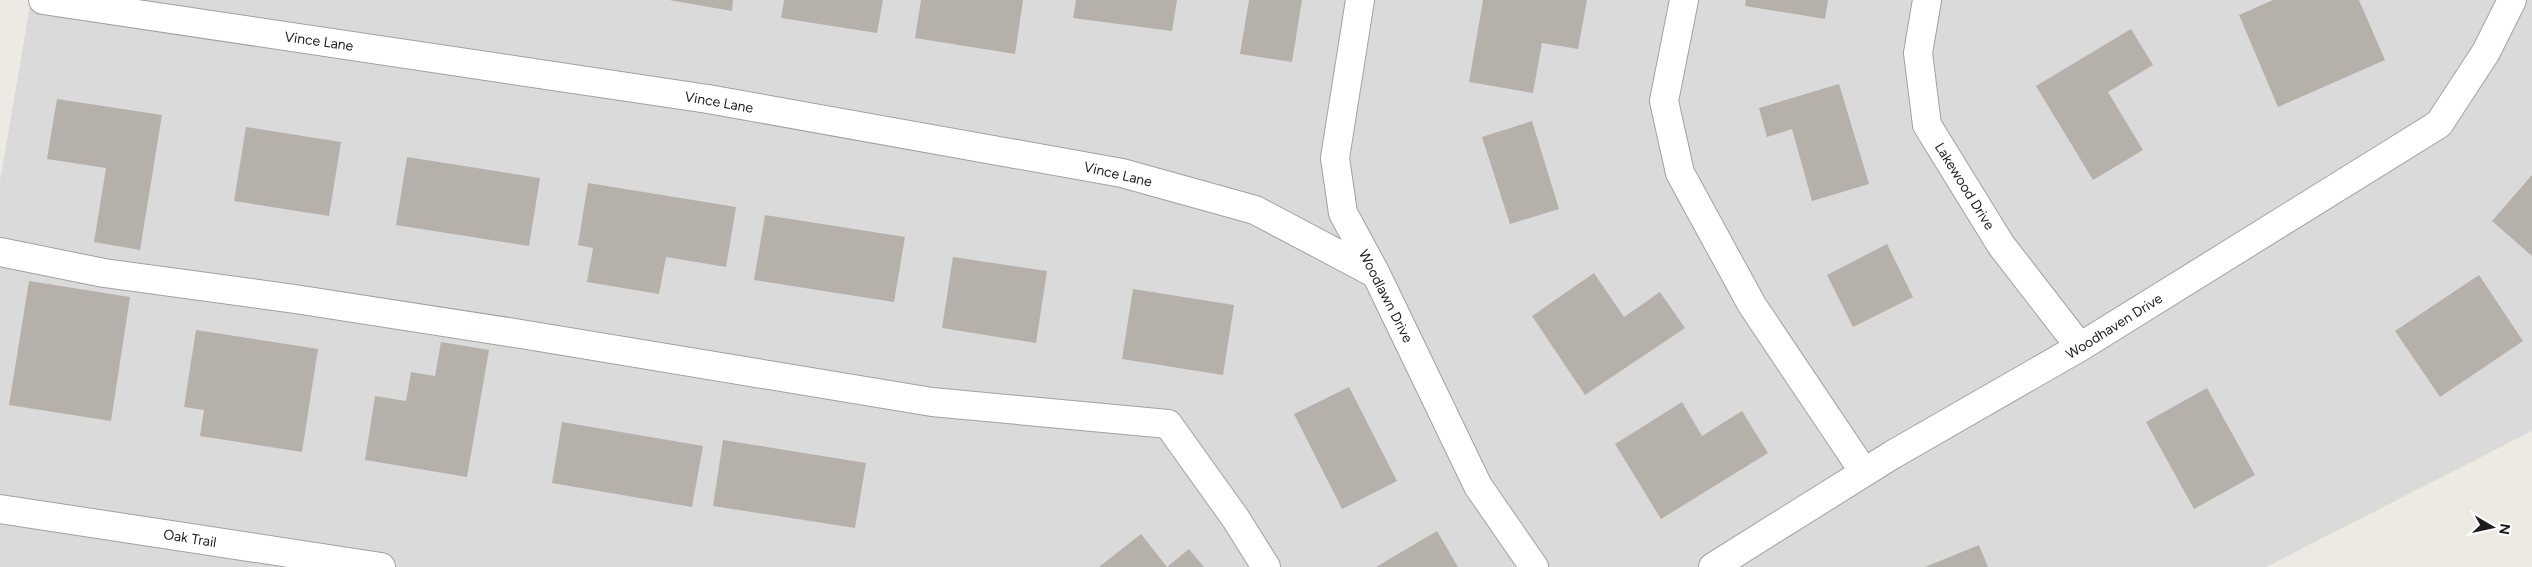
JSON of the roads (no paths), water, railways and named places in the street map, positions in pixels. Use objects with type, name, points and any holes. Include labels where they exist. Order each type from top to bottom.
[{"type":"street","name":"Vince Lane","points":[[43,0],[708,99],[1122,173],[1255,210],[1376,274]]},
{"type":"street","name":"Woodlawn Drive","points":[[1360,0],[1335,158],[1343,213],[1376,274],[1478,486],[1534,567]]},
{"type":"street","points":[[1684,0],[1664,101],[1680,173],[1752,305],[1864,472]]},
{"type":"street","name":"Lakewood Drive","points":[[1927,0],[1918,53],[1927,125],[2001,245],[2080,347]]},
{"type":"street","name":"Woodhaven Drive","points":[[1714,567],[1864,472],[2080,347],[2439,124],[2486,52],[2512,0]]},
{"type":"street","points":[[0,252],[104,273],[295,299],[501,331],[932,402],[1168,424],[1236,519],[1266,567]]},
{"type":"street","name":"Oak Trail","points":[[0,509],[381,567]]}]
